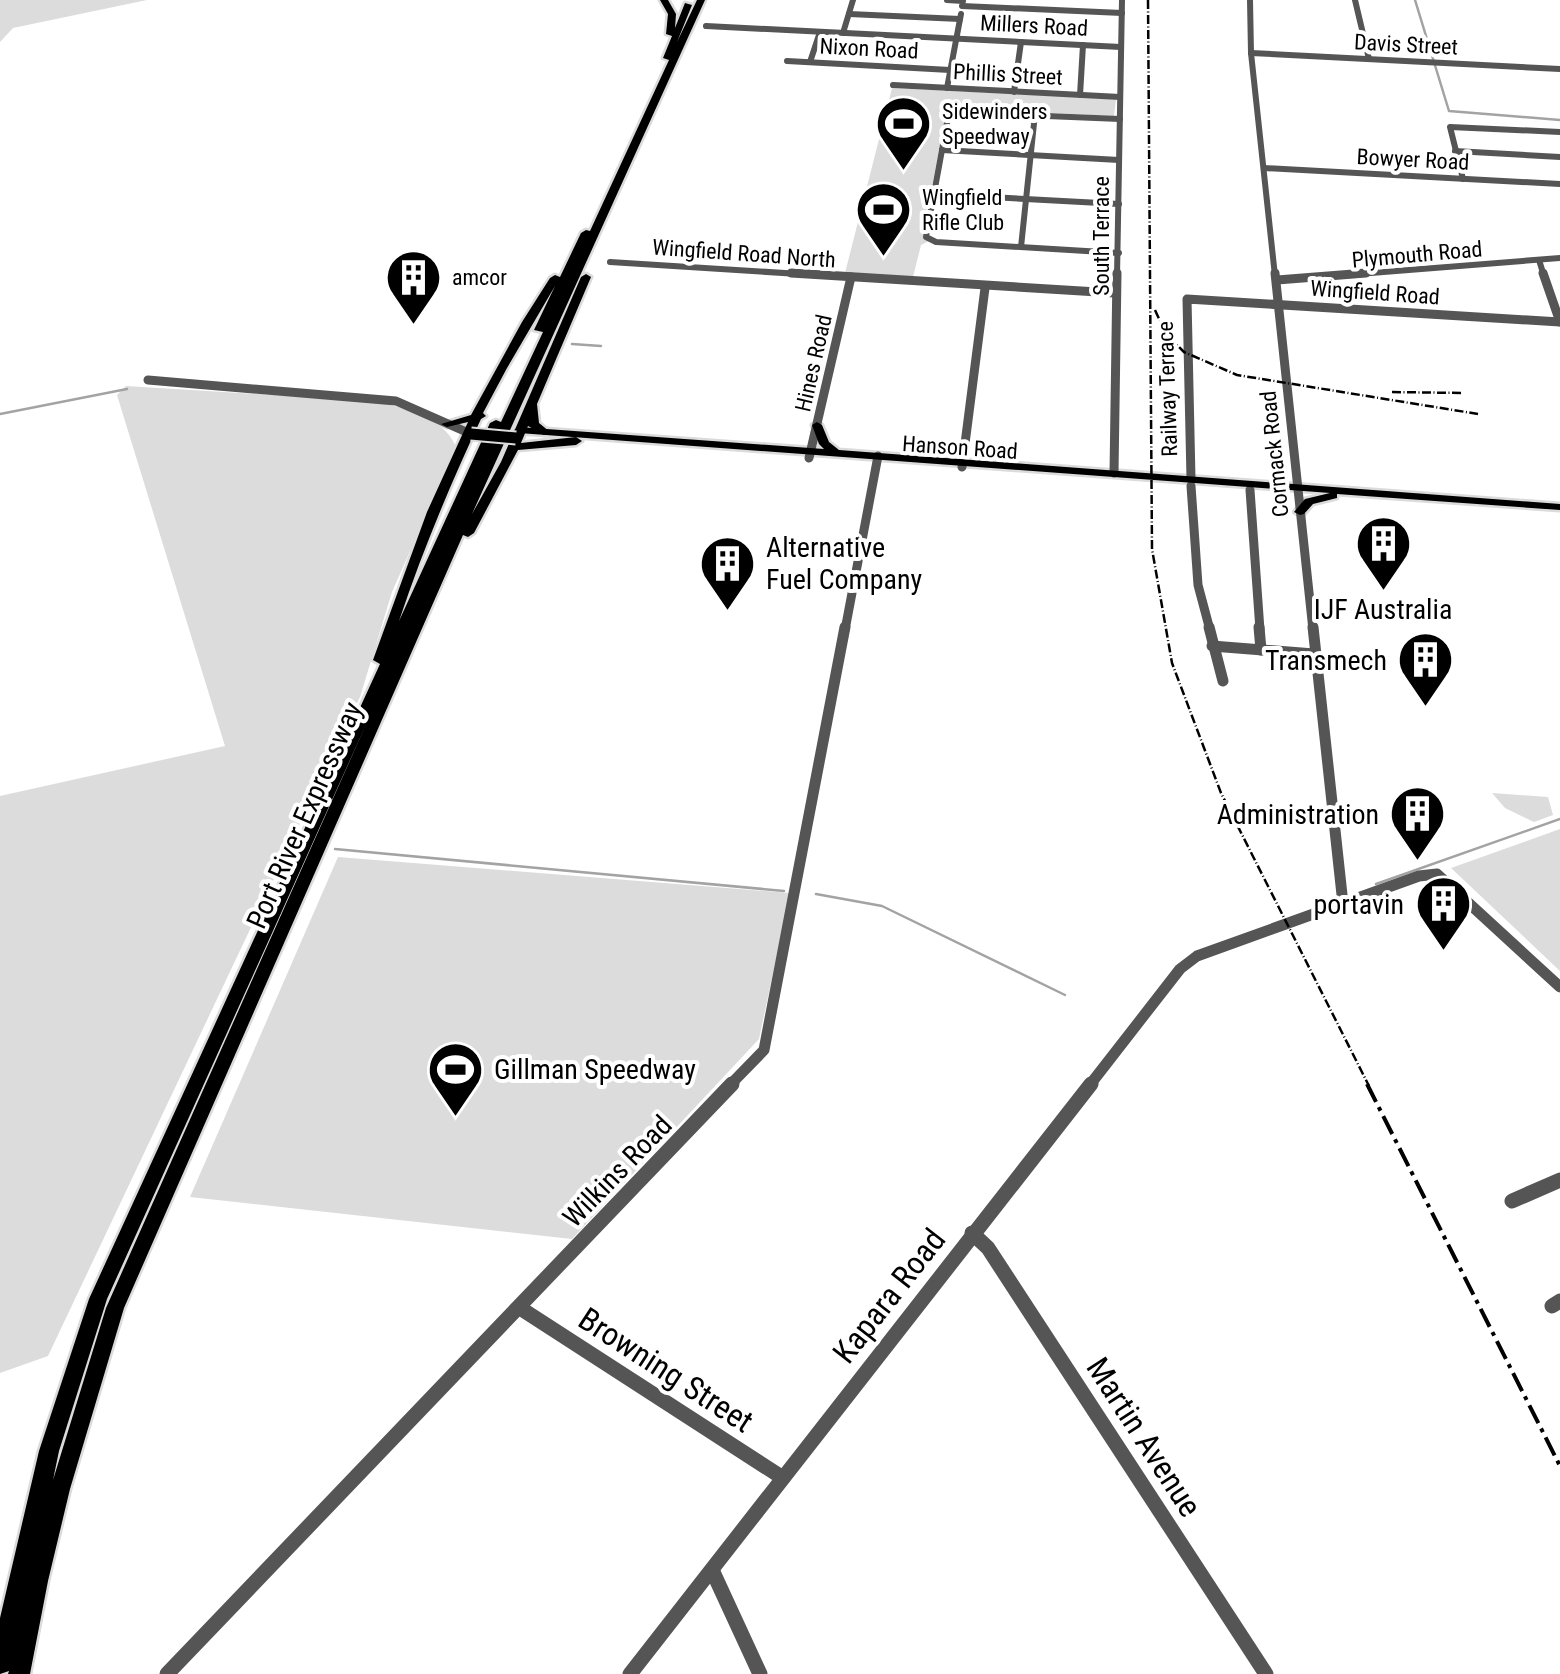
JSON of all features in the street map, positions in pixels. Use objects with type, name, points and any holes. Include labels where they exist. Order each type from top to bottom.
[{"type":"highway","points":[[664,0],[672,20],[667,58]]},
{"type":"highway","name":"Port River Expressway","points":[[20,1674],[32,1600],[69,1448],[116,1308],[174,1167],[599,217],[690,0]]},
{"type":"highway","name":"Port River Expressway","points":[[0,1665],[49,1451],[98,1298],[259,940],[363,722],[491,433],[705,0]]},
{"type":"highway","points":[[441,574],[496,484],[576,306],[599,217]]},
{"type":"highway","points":[[363,722],[415,557],[464,449],[540,301],[599,217]]},
{"type":"highway","points":[[532,401],[533,424],[544,432]]},
{"type":"highway","points":[[450,426],[475,426]]},
{"type":"highway","points":[[450,426],[464,449]]},
{"type":"highway","points":[[516,438],[576,441]]},
{"type":"main road","points":[[817,425],[824,444],[836,453]]},
{"type":"main road","name":"Hanson Road","points":[[475,426],[516,438],[544,432],[1114,473],[1250,490],[1277,489]]},
{"type":"main road","name":"Hanson Road","points":[[576,441],[836,453],[878,459]]},
{"type":"main road","name":"Hanson Road","points":[[962,464],[1299,490],[1333,496],[1467,501]]},
{"type":"main road","points":[[1098,477],[1114,473]]},
{"type":"main road","points":[[1321,488],[1306,485],[1298,473],[1277,489],[1300,514],[1310,501],[1333,496]]},
{"type":"main road","name":"Hanson Road","points":[[1299,490],[1321,488],[1560,507]]},
{"type":"street","points":[[842,33],[853,0]]},
{"type":"street","points":[[947,0],[1122,13]]},
{"type":"street","name":"South Terrace","points":[[1114,473],[1118,306],[1114,293],[1118,288],[1119,253],[1122,0]]},
{"type":"street","name":"Cormack Road","points":[[1250,0],[1251,53],[1344,904]]},
{"type":"street","points":[[1355,0],[1369,59]]},
{"type":"street","points":[[947,88],[963,2]]},
{"type":"street","points":[[848,14],[960,19]]},
{"type":"street","name":"Millers Road","points":[[706,26],[1121,47]]},
{"type":"street","points":[[810,62],[820,32]]},
{"type":"street","points":[[1014,92],[1020,42]]},
{"type":"street","points":[[1080,95],[1083,45]]},
{"type":"street","name":"Davis Street","points":[[1251,53],[1560,69]]},
{"type":"street","name":"Nixon Road","points":[[787,61],[950,70]]},
{"type":"street","name":"Phillis Street","points":[[893,86],[1120,97]]},
{"type":"street","points":[[1119,253],[936,242],[926,238],[949,112],[1120,119]]},
{"type":"street","points":[[1021,247],[1034,114]]},
{"type":"street","points":[[1463,179],[1450,127],[1560,132]]},
{"type":"street","points":[[942,150],[1119,160]]},
{"type":"street","points":[[1455,151],[1560,157]]},
{"type":"street","name":"Bowyer Road","points":[[1264,168],[1560,184]]},
{"type":"street","points":[[934,194],[1119,204]]},
{"type":"street","name":"Plymouth Road","points":[[1276,280],[1560,258]]},
{"type":"street","points":[[1539,260],[1560,322]]},
{"type":"street","name":"Wingfield Road North","points":[[610,262],[1114,293]]},
{"type":"street","name":"Hines Road","points":[[810,454],[851,277]]},
{"type":"street","points":[[962,464],[986,288]]},
{"type":"street","name":"Wingfield Road","points":[[1188,300],[1560,322]]},
{"type":"street","name":"Railway Terrace","points":[[1188,300],[1195,566],[1223,681]]},
{"type":"street","name":"Hanson Road","points":[[148,380],[384,399],[409,404],[450,426],[475,426]]},
{"type":"street","name":"Wilkins Road","points":[[167,1674],[764,1050],[878,459]]},
{"type":"street","points":[[1250,490],[1261,650]]},
{"type":"street","points":[[1212,646],[1314,654]]},
{"type":"street","points":[[1344,904],[1426,874],[1444,876],[1560,986]]},
{"type":"street","name":"Kapara Road","points":[[630,1674],[1180,969],[1197,956],[1344,904]]},
{"type":"street","points":[[1512,1200],[1559,1182]]},
{"type":"street","name":"Martin Avenue","points":[[972,1233],[998,1264],[1266,1674]]},
{"type":"street","name":"Browning Street","points":[[520,1308],[783,1478]]},
{"type":"street","points":[[712,1570],[760,1674]]},
{"type":"shaded area","points":[[0,0],[147,0],[13,28],[0,42]]},
{"type":"shaded area","name":"Sidewinders Speedway","points":[[892,88],[1116,99],[1114,116],[947,108],[923,233],[929,241],[921,245],[912,281],[845,273]]},
{"type":"shaded area","points":[[126,386],[372,401],[432,420],[456,447],[392,592],[360,697],[48,1356],[0,1373],[0,796],[225,746],[117,395]]},
{"type":"shaded area","points":[[1492,793],[1548,797],[1553,815],[1534,822],[1505,808]]},
{"type":"shaded area","points":[[1560,829],[1560,971],[1451,868]]},
{"type":"shaded area","name":"Gillman Speedway","points":[[338,857],[790,893],[759,1039],[572,1239],[190,1197]]},
{"type":"waterway","points":[[1415,0],[1449,111],[1560,120]]},
{"type":"waterway","points":[[572,344],[601,346]]},
{"type":"waterway","points":[[0,414],[127,389]]},
{"type":"waterway","points":[[1376,884],[1560,819]]},
{"type":"waterway","points":[[335,849],[784,891]]},
{"type":"waterway","points":[[816,894],[882,906],[1065,995]]},
{"type":"railway","points":[[1148,0],[1152,549],[1172,663],[1221,793],[1369,1086]]},
{"type":"railway","points":[[1155,310],[1166,334],[1184,352],[1237,375],[1478,414]]},
{"type":"railway","points":[[1392,392],[1461,393]]},
{"type":"railway","points":[[1367,1084],[1560,1466]]},
{"type":"place","name":"Sidewinders Speedway","points":[[903,173]]},
{"type":"place","name":"Wingfield Rifle Club","points":[[883,259]]},
{"type":"place","name":"amcor","points":[[413,326]]},
{"type":"place","name":"IJF Australia","points":[[1383,592]]},
{"type":"place","name":"Alternative Fuel Company","points":[[727,612]]},
{"type":"place","name":"Transmech","points":[[1426,709]]},
{"type":"place","name":"Administration","points":[[1418,863]]},
{"type":"place","name":"portavin","points":[[1443,953]]},
{"type":"place","name":"Gillman Speedway","points":[[455,1118]]}]
